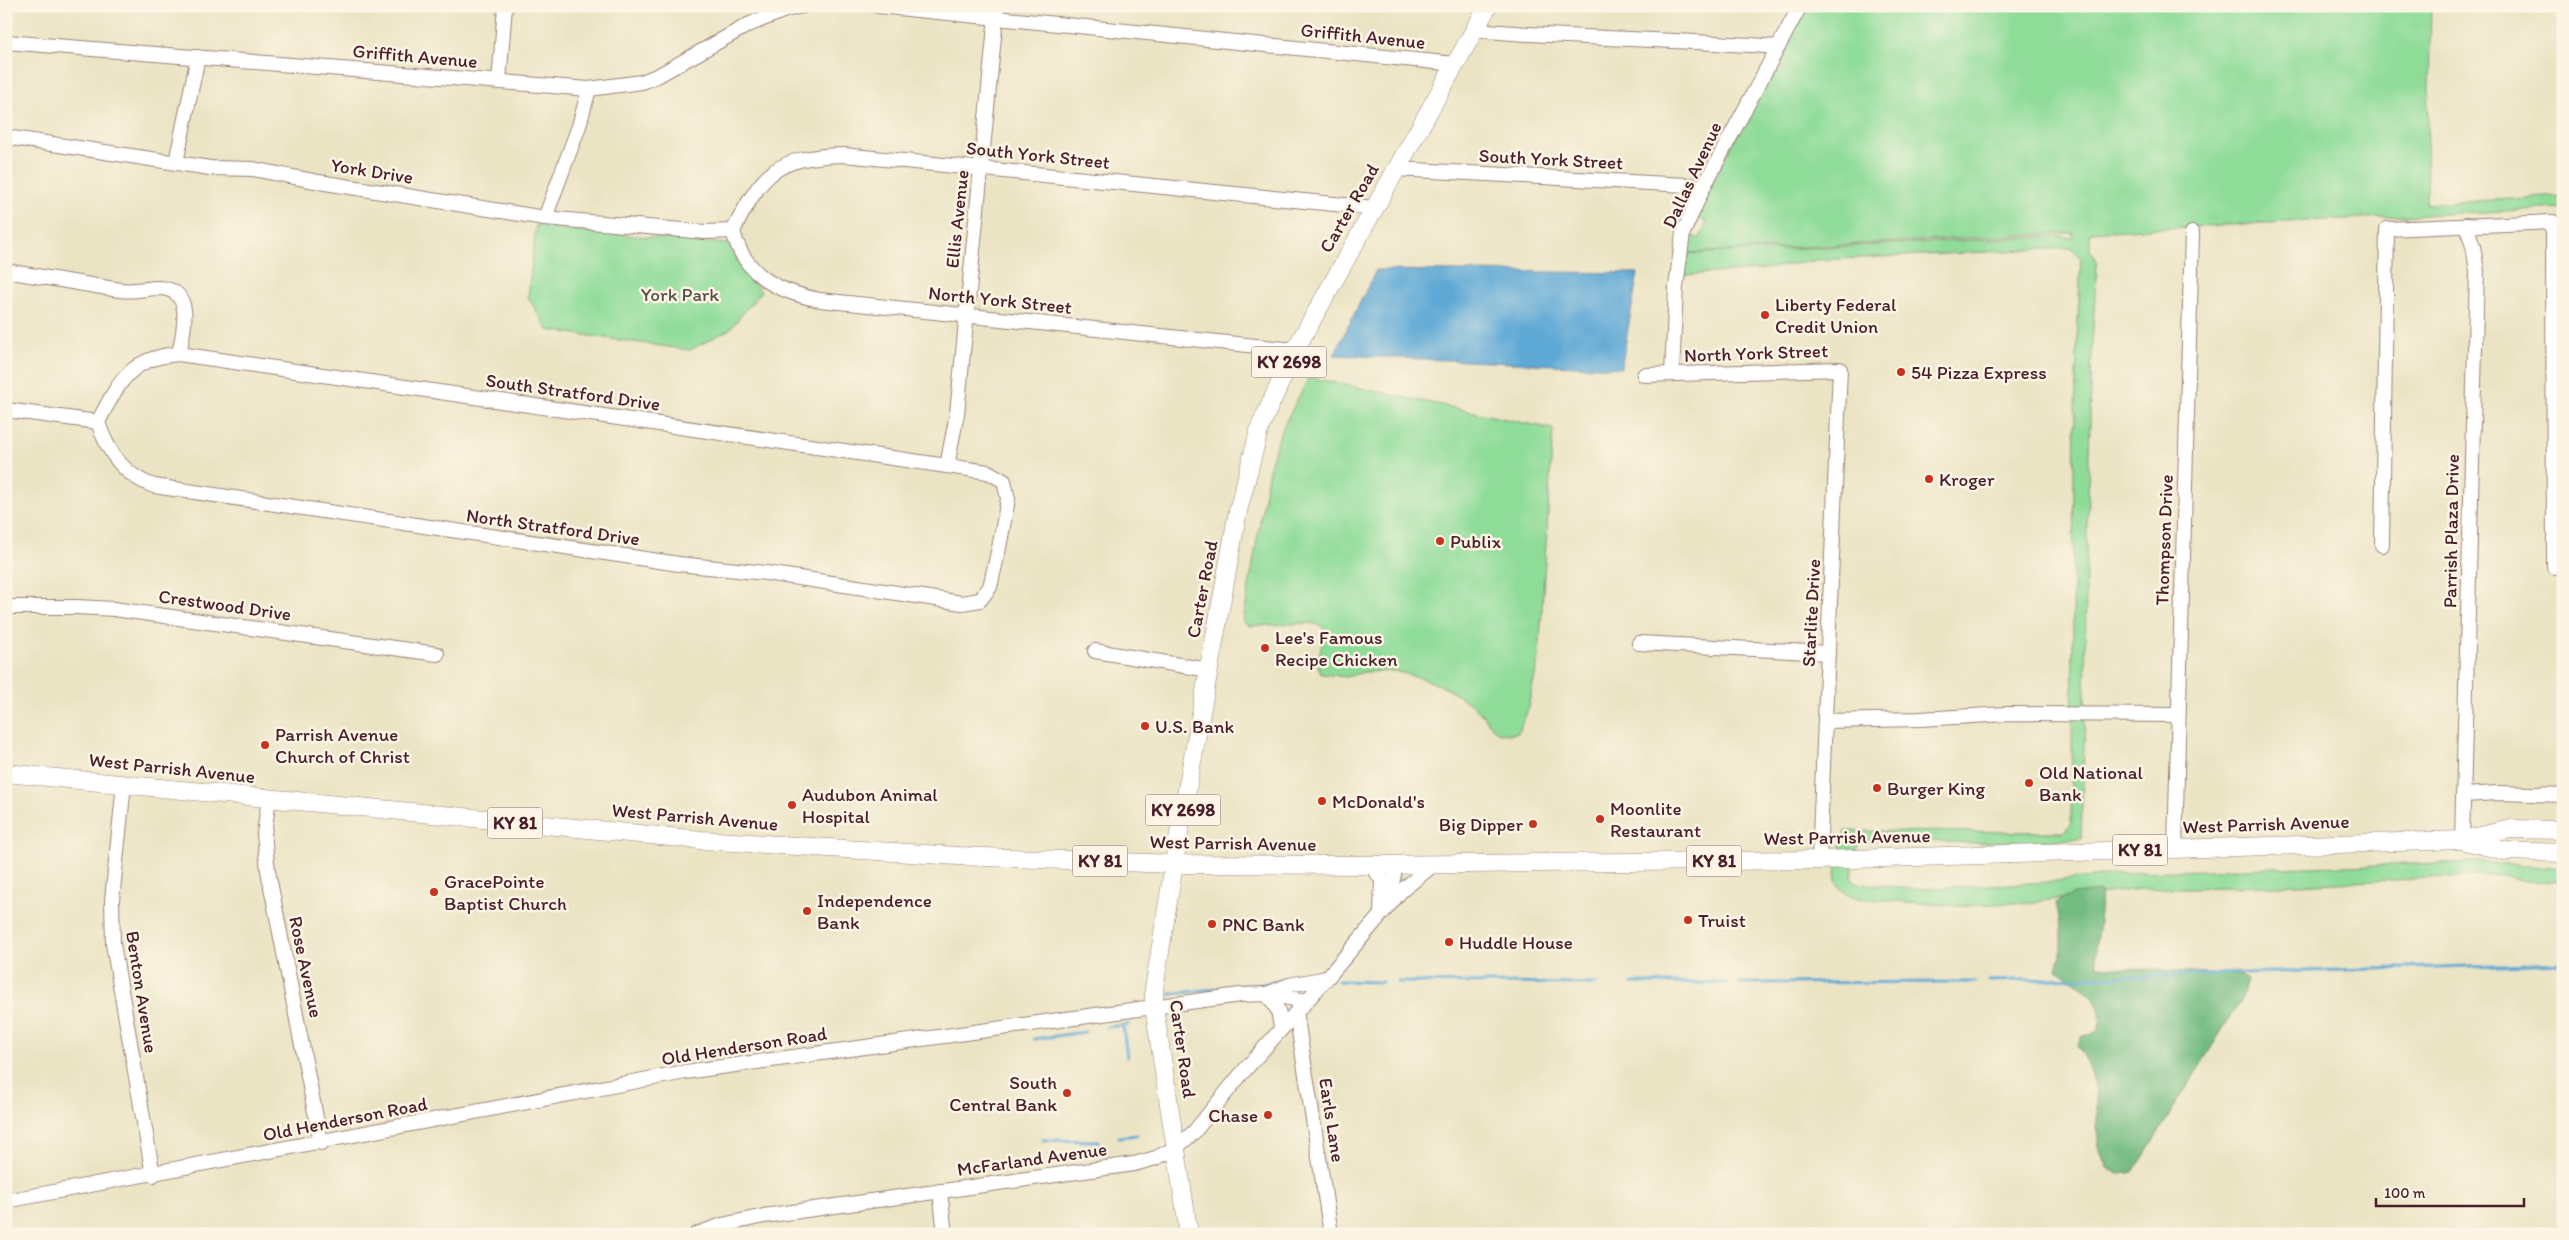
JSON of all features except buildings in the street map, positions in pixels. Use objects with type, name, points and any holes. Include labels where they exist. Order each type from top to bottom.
[{"type":"main road","name":"Carter Road","points":[[1189,1234],[1154,1007],[1154,989],[1209,670],[1249,465],[1266,412],[1295,350],[1488,6]]},
{"type":"main road","name":"West Parrish Avenue","points":[[6,773],[786,846],[958,856],[1175,864],[1396,865],[1819,860],[2462,840],[2511,829],[2563,830]]},
{"type":"main road","name":"West Parrish Avenue","points":[[2462,840],[2506,851],[2563,853]]},
{"type":"street","points":[[498,82],[505,6]]},
{"type":"street","name":"Griffith Avenue","points":[[6,42],[589,89],[642,82],[748,25],[785,10],[803,6]]},
{"type":"street","name":"Griffith Avenue","points":[[878,6],[997,12],[1455,64]]},
{"type":"street","name":"Dallas Avenue","points":[[1672,374],[1679,248],[1688,217],[1800,6]]},
{"type":"street","name":"Ellis Avenue","points":[[947,466],[956,414],[967,316],[997,12]]},
{"type":"street","points":[[1474,30],[1568,38],[1729,43],[1778,47]]},
{"type":"street","points":[[176,162],[198,57]]},
{"type":"street","points":[[545,218],[579,126],[589,89]]},
{"type":"street","name":"York Drive","points":[[6,137],[210,168],[252,169],[319,182],[545,218],[705,232],[733,232]]},
{"type":"street","name":"South York Street","points":[[733,232],[752,195],[769,174],[782,166],[810,156],[844,155],[1374,208]]},
{"type":"street","name":"South York Street","points":[[1396,169],[1704,186]]},
{"type":"street","points":[[2382,545],[2387,229],[2553,222],[2554,567]]},
{"type":"street","name":"Parrish Plaza Drive","points":[[2462,840],[2477,270],[2473,246],[2466,225]]},
{"type":"street","name":"North York Street","points":[[733,232],[740,250],[758,274],[779,290],[791,295],[820,300],[1295,350]]},
{"type":"street","name":"Thompson Drive","points":[[2175,848],[2192,233]]},
{"type":"street","points":[[6,271],[136,292],[159,288],[170,291],[178,296],[185,311],[179,354]]},
{"type":"street","name":"South Stratford Drive","points":[[98,422],[117,386],[129,372],[150,358],[179,354],[988,472],[1004,482],[1008,499],[999,548]]},
{"type":"street","name":"North York Street","points":[[1644,375],[1840,369]]},
{"type":"street","name":"Starlite Drive","points":[[1819,860],[1840,369]]},
{"type":"street","points":[[6,410],[98,422]]},
{"type":"street","name":"North Stratford Drive","points":[[98,422],[111,450],[123,468],[132,476],[154,486],[670,563],[766,573],[937,600],[972,603],[986,594],[990,587],[999,548]]},
{"type":"street","name":"Crestwood Drive","points":[[6,607],[77,606],[114,609],[437,654]]},
{"type":"street","points":[[1639,643],[1828,653]]},
{"type":"street","points":[[1095,651],[1209,670]]},
{"type":"street","points":[[1825,721],[1920,719],[2002,714],[2178,715]]},
{"type":"street","name":"Benton Avenue","points":[[124,784],[112,900],[113,944],[153,1174]]},
{"type":"street","points":[[2463,796],[2499,793],[2563,795]]},
{"type":"street","name":"Rose Avenue","points":[[269,798],[264,834],[268,871],[321,1143]]},
{"type":"street","points":[[1306,1001],[1328,978],[1381,913],[1413,879],[1434,864]]},
{"type":"street","points":[[1371,865],[1382,880],[1381,913]]},
{"type":"street","points":[[1381,913],[1389,899],[1396,865]]},
{"type":"street","points":[[1281,1027],[1278,1010],[1267,994],[1289,985],[1328,978]]},
{"type":"street","name":"Old Henderson Road","points":[[6,1201],[321,1143],[684,1072],[1154,1007],[1267,994],[1306,1001]]},
{"type":"street","name":"McFarland Avenue","points":[[697,1234],[722,1225],[764,1216],[1134,1164],[1156,1158],[1177,1147],[1194,1132],[1281,1027],[1306,1001]]},
{"type":"street","name":"Earls Lane","points":[[1296,1012],[1331,1234]]},
{"type":"street","points":[[940,1191],[945,1234]]},
{"type":"green space","points":[[1805,6],[2431,6],[2426,204],[2563,196],[2563,208],[2090,232],[2090,250],[2097,263],[2092,346],[2081,839],[1971,843],[1915,840],[1859,841],[1851,878],[1857,883],[1913,889],[2048,882],[2138,872],[2477,862],[2563,869],[2563,882],[2525,881],[2506,876],[2487,875],[2278,886],[2140,889],[2033,902],[1958,906],[1855,898],[1845,893],[1839,886],[1835,870],[1845,831],[2064,832],[2071,822],[2075,399],[2081,258],[2070,248],[1818,260],[1760,270],[1683,275],[1683,254],[2061,236],[2073,238],[2073,233],[1687,253],[1689,236],[1700,238],[1707,222],[1694,217]]},
{"type":"green space","name":"York Park","points":[[536,225],[569,230],[729,244],[739,263],[761,292],[730,329],[690,350],[548,330],[528,297]]},
{"type":"green space","points":[[1309,377],[1553,429],[1539,657],[1527,712],[1518,733],[1497,732],[1475,707],[1446,688],[1424,679],[1394,671],[1364,672],[1346,677],[1322,674],[1318,662],[1324,636],[1322,626],[1311,623],[1250,626],[1243,622],[1269,469],[1280,433]]},
{"type":"green space","points":[[2100,891],[2101,900],[2096,947],[2097,966],[2239,975],[2247,980],[2242,998],[2141,1161],[2131,1173],[2119,1174],[2107,1168],[2099,1146],[2097,1099],[2094,1083],[2077,1045],[2082,1036],[2097,1033],[2100,1012],[2096,1003],[2083,987],[2057,970],[2061,954],[2061,928],[2056,902],[2074,894]]},
{"type":"water","points":[[1376,270],[1638,273],[1621,368],[1334,355]]},
{"type":"waterway","points":[[1989,981],[2563,963]]},
{"type":"waterway","points":[[1171,994],[1280,981]]},
{"type":"waterway","points":[[1338,981],[1382,982]]},
{"type":"waterway","points":[[1398,982],[1596,984]]},
{"type":"waterway","points":[[1740,983],[1975,982]]},
{"type":"waterway","points":[[1632,983],[1728,983]]},
{"type":"waterway","points":[[1123,1025],[1127,1057]]},
{"type":"waterway","points":[[1107,1027],[1128,1025]]},
{"type":"waterway","points":[[1034,1039],[1085,1032]]},
{"type":"waterway","points":[[1119,1137],[1137,1135]]},
{"type":"waterway","points":[[1043,1140],[1099,1141]]},
{"type":"place","name":"Liberty Federal Credit Union","points":[[1765,315]]},
{"type":"place","name":"54 Pizza Express","points":[[1901,372]]},
{"type":"place","name":"Kroger","points":[[1929,479]]},
{"type":"place","name":"Publix","points":[[1440,541]]},
{"type":"place","name":"Lee's Famous Recipe Chicken","points":[[1265,648]]},
{"type":"place","name":"U.S. Bank","points":[[1145,726]]},
{"type":"place","name":"Parrish Avenue Church of Christ","points":[[265,745]]},
{"type":"place","name":"Old National Bank","points":[[2029,783]]},
{"type":"place","name":"Burger King","points":[[1877,788]]},
{"type":"place","name":"McDonald's","points":[[1322,801]]},
{"type":"place","name":"Audubon Animal Hospital","points":[[792,805]]},
{"type":"place","name":"Moonlite Restaurant","points":[[1600,819]]},
{"type":"place","name":"Big Dipper","points":[[1533,824]]},
{"type":"place","name":"GracePointe Baptist Church","points":[[434,892]]},
{"type":"place","name":"Independence Bank","points":[[807,911]]},
{"type":"place","name":"Truist","points":[[1688,920]]},
{"type":"place","name":"PNC Bank","points":[[1212,924]]},
{"type":"place","name":"Huddle House","points":[[1449,942]]},
{"type":"place","name":"South Central Bank","points":[[1067,1093]]},
{"type":"place","name":"Chase","points":[[1268,1115]]}]
